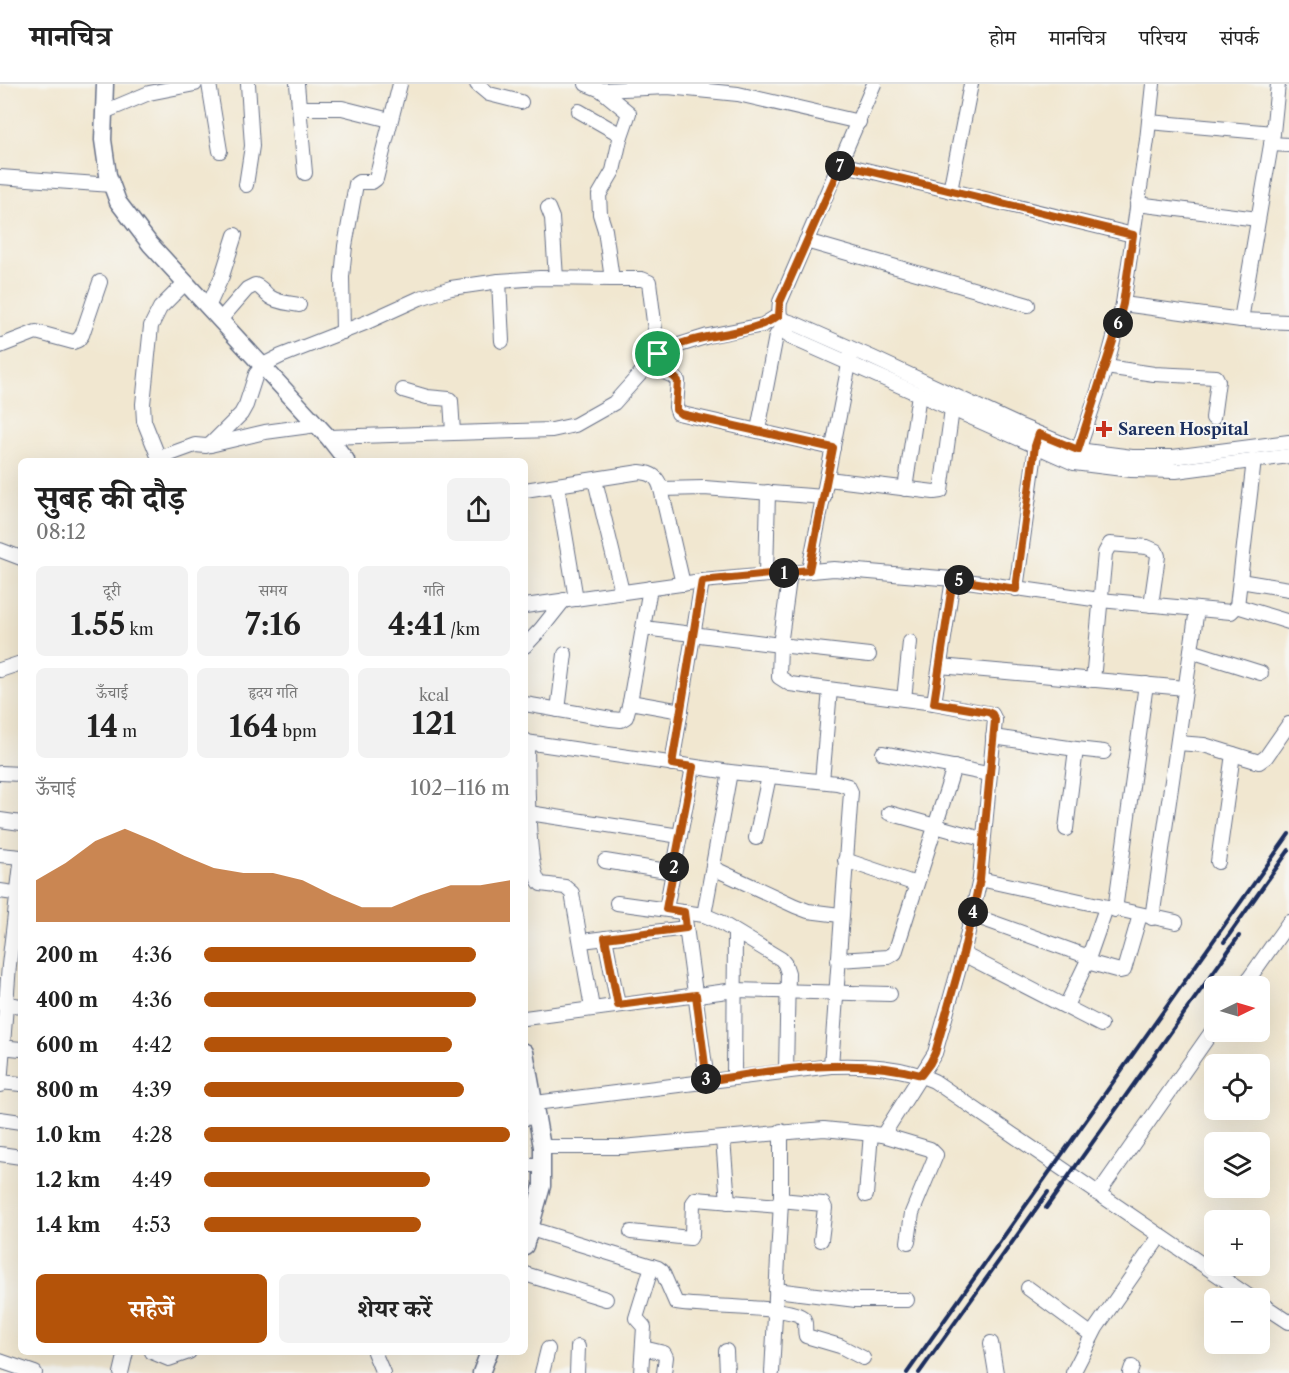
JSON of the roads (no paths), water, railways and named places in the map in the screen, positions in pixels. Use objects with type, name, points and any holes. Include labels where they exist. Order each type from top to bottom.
[{"type":"main road","points":[[105,84],[103,141],[108,175],[118,202],[150,244],[344,458]]},
{"type":"main road","points":[[528,1078],[532,1113],[542,1147],[533,1165],[542,1186],[528,1238]]},
{"type":"main road","points":[[481,1373],[488,1355]]},
{"type":"street","points":[[104,112],[149,93],[195,84]]},
{"type":"street","points":[[208,84],[220,151]]},
{"type":"street","points":[[246,185],[252,146],[248,84]]},
{"type":"street","points":[[297,84],[305,173]]},
{"type":"street","points":[[343,332],[342,277],[356,184],[376,180],[400,84]]},
{"type":"street","points":[[477,84],[486,92],[497,90],[521,102]]},
{"type":"street","points":[[586,84],[601,90],[629,113],[621,135],[613,171],[599,195],[598,204],[605,230],[612,279]]},
{"type":"street","points":[[758,430],[776,336],[782,320],[780,302],[874,84]]},
{"type":"street","points":[[950,191],[971,84]]},
{"type":"street","points":[[1076,456],[1106,367],[1123,304],[1153,84]]},
{"type":"street","points":[[1241,320],[1272,138],[1278,84]]},
{"type":"street","points":[[601,90],[668,85],[738,94],[858,122]]},
{"type":"street","points":[[300,108],[342,108],[390,120]]},
{"type":"street","points":[[579,111],[621,135]]},
{"type":"street","points":[[1149,122],[1272,138],[1289,145]]},
{"type":"street","points":[[841,164],[1133,235]]},
{"type":"street","points":[[0,177],[112,185]]},
{"type":"street","points":[[1137,204],[1258,219]]},
{"type":"street","points":[[548,208],[552,218],[556,278]]},
{"type":"street","points":[[208,307],[222,276],[235,235]]},
{"type":"street","points":[[806,241],[1028,305]]},
{"type":"street","points":[[210,445],[241,414],[255,374],[263,366],[281,356],[451,288],[499,281],[556,278],[642,279],[649,282],[653,359],[678,381],[676,407],[678,412],[833,448]]},
{"type":"street","points":[[499,281],[502,341]]},
{"type":"street","points":[[0,346],[36,332],[73,342],[78,340],[82,335],[100,282]]},
{"type":"street","points":[[186,282],[160,308],[151,326],[144,381],[144,421],[159,457],[195,445],[210,445],[265,432],[552,430],[575,425],[614,403],[653,359],[673,347],[708,336],[782,320],[919,394],[952,409],[1037,440]]},
{"type":"street","points":[[220,320],[247,289],[255,285],[260,285],[269,297],[275,300],[299,305]]},
{"type":"street","points":[[1123,304],[1241,320],[1289,322]]},
{"type":"street","points":[[850,355],[1076,456],[1131,470],[1176,471],[1289,456]]},
{"type":"street","points":[[809,570],[850,355]]},
{"type":"street","points":[[1106,367],[1155,374],[1216,377],[1218,381],[1213,418]]},
{"type":"street","points":[[403,390],[452,401],[453,432]]},
{"type":"street","points":[[905,489],[919,394]]},
{"type":"street","points":[[828,479],[905,489],[941,491],[952,409]]},
{"type":"street","points":[[1016,589],[1037,440]]},
{"type":"street","points":[[1076,456],[1173,457],[1289,442]]},
{"type":"street","points":[[528,606],[702,581],[809,570],[861,570],[953,579],[1100,600],[1231,612],[1237,606],[1254,460]]},
{"type":"street","points":[[528,490],[640,472],[648,472],[655,476],[661,489],[683,584]]},
{"type":"street","points":[[595,480],[622,592]]},
{"type":"street","points":[[557,486],[570,599]]},
{"type":"street","points":[[661,489],[704,488],[824,497]]},
{"type":"street","points":[[766,575],[768,492]]},
{"type":"street","points":[[1093,680],[1100,600],[1107,548],[1110,544],[1153,548],[1158,556],[1151,605]]},
{"type":"street","points":[[0,550],[18,557]]},
{"type":"street","points":[[790,572],[780,645],[779,677],[790,684],[934,703],[992,714],[995,720],[988,774],[980,879],[963,954],[935,1053],[877,1134],[866,1195]]},
{"type":"street","points":[[934,703],[953,579]]},
{"type":"street","points":[[672,764],[702,581]]},
{"type":"street","points":[[1240,581],[1289,589]]},
{"type":"street","points":[[528,705],[621,720],[626,717],[650,588]]},
{"type":"street","points":[[528,643],[570,599]]},
{"type":"street","points":[[1237,606],[1289,622]]},
{"type":"street","points":[[972,915],[1088,960],[1124,970],[1146,916],[1178,743],[1197,609]]},
{"type":"street","points":[[644,628],[869,655]]},
{"type":"street","points":[[904,699],[910,642]]},
{"type":"street","points":[[1191,651],[1261,673]]},
{"type":"street","points":[[558,710],[565,654]]},
{"type":"street","points":[[0,670],[18,664]]},
{"type":"street","points":[[940,666],[1185,688]]},
{"type":"street","points":[[1066,1006],[1110,909],[1146,684]]},
{"type":"street","points":[[822,781],[830,690]]},
{"type":"street","points":[[630,702],[681,711]]},
{"type":"street","points":[[1178,743],[1197,744],[1256,761],[1263,760],[1289,724]]},
{"type":"street","points":[[993,737],[1104,752]]},
{"type":"street","points":[[528,741],[693,767],[848,786],[851,792],[840,915],[831,1066]]},
{"type":"street","points":[[1066,829],[1076,749]]},
{"type":"street","points":[[883,753],[988,774]]},
{"type":"street","points":[[1218,862],[1233,754]]},
{"type":"street","points":[[666,909],[693,767]]},
{"type":"street","points":[[838,960],[891,956],[895,953],[954,767]]},
{"type":"street","points":[[704,915],[730,772]]},
{"type":"street","points":[[0,773],[18,774]]},
{"type":"street","points":[[756,838],[769,776]]},
{"type":"street","points":[[528,789],[528,847],[538,883],[571,890],[582,941],[592,1008]]},
{"type":"street","points":[[529,813],[680,836]]},
{"type":"street","points":[[889,813],[982,838]]},
{"type":"street","points":[[0,820],[18,823]]},
{"type":"street","points":[[0,855],[18,857]]},
{"type":"street","points":[[845,860],[916,884]]},
{"type":"street","points":[[605,861],[673,872]]},
{"type":"street","points":[[712,868],[802,909],[840,915]]},
{"type":"street","points":[[980,879],[1176,922]]},
{"type":"street","points":[[0,891],[18,893]]},
{"type":"street","points":[[18,896],[6,928],[0,1083],[18,1084]]},
{"type":"street","points":[[617,903],[704,915],[785,964],[788,992],[786,1071]]},
{"type":"street","points":[[684,912],[707,1081]]},
{"type":"street","points":[[1251,976],[1289,922]]},
{"type":"street","points":[[582,941],[686,928]]},
{"type":"street","points":[[735,932],[735,1077]]},
{"type":"street","points":[[605,938],[618,1005]]},
{"type":"street","points":[[963,954],[1101,1025]]},
{"type":"street","points":[[528,1018],[735,990],[890,994]]},
{"type":"street","points":[[3,1004],[18,1006]]},
{"type":"street","points":[[1098,1194],[1204,1042]]},
{"type":"street","points":[[1,1047],[18,1049]]},
{"type":"street","points":[[532,1113],[707,1081],[786,1071],[831,1066],[903,1070],[934,1081],[1237,1288]]},
{"type":"street","points":[[0,1119],[18,1122]]},
{"type":"street","points":[[542,1147],[622,1147],[723,1139],[781,1131],[824,1129],[877,1134],[930,1149],[936,1155],[912,1213],[908,1242]]},
{"type":"street","points":[[772,1373],[781,1131]]},
{"type":"street","points":[[723,1139],[728,1202]]},
{"type":"street","points":[[0,1155],[18,1157]]},
{"type":"street","points":[[631,1232],[690,1238],[694,1200],[823,1204],[825,1209],[820,1240]]},
{"type":"street","points":[[531,1229],[662,1271],[676,1303],[775,1310],[801,1316],[805,1321],[806,1336],[840,1346],[863,1358]]},
{"type":"street","points":[[1073,1373],[1092,1335],[1160,1236]]},
{"type":"street","points":[[641,1373],[644,1326],[636,1318],[652,1266]]},
{"type":"street","points":[[528,1275],[606,1299]]},
{"type":"street","points":[[1028,1288],[1092,1335]]},
{"type":"street","points":[[776,1290],[856,1300],[907,1300]]},
{"type":"street","points":[[1270,1310],[1289,1322]]},
{"type":"street","points":[[991,1343],[996,1373]]},
{"type":"street","points":[[576,1373],[578,1347]]},
{"type":"street","points":[[643,1348],[664,1353],[666,1357],[664,1373]]},
{"type":"street","points":[[543,1373],[548,1349]]},
{"type":"street","points":[[726,1351],[727,1373]]},
{"type":"street","points":[[121,1373],[125,1355]]},
{"type":"street","points":[[159,1355],[169,1359],[180,1355]]},
{"type":"street","points":[[375,1355],[383,1373]]},
{"type":"street","points":[[0,1361],[35,1373]]},
{"type":"railway","points":[[907,1373],[1289,834]]},
{"type":"railway","points":[[1224,942],[1289,850]]},
{"type":"railway","points":[[1046,1208],[1239,936]]},
{"type":"railway","points":[[919,1373],[1048,1192]]},
{"type":"place","name":"Sareen Hospital","points":[[1104,429]]}]
